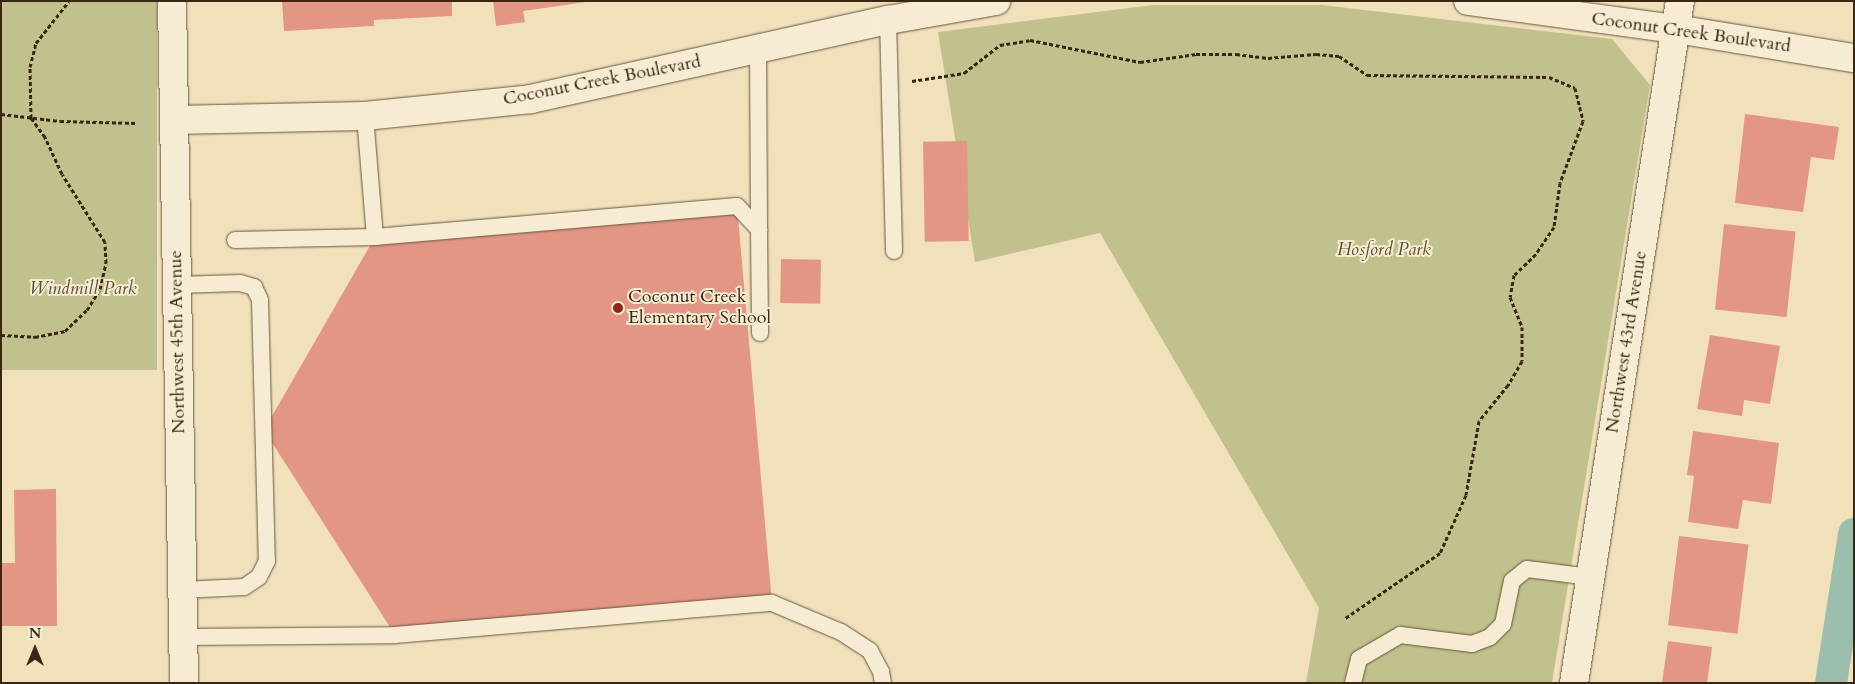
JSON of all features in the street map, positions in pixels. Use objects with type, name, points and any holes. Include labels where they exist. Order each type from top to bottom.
[{"type":"street","name":"Northwest 45th Avenue","points":[[172,1],[184,683]]},
{"type":"street","name":"Coconut Creek Boulevard","points":[[174,120],[365,116],[531,99],[888,20],[996,1]]},
{"type":"street","name":"Coconut Creek Boulevard","points":[[1468,1],[1676,29],[1854,58]]},
{"type":"street","name":"Northwest 43rd Avenue","points":[[1574,683],[1680,1]]},
{"type":"lane","points":[[888,20],[894,251]]},
{"type":"lane","points":[[758,49],[760,332]]},
{"type":"lane","points":[[365,116],[375,237]]},
{"type":"lane","points":[[235,240],[375,237],[737,206],[759,230]]},
{"type":"lane","points":[[177,285],[240,283],[254,287],[260,300],[267,561],[259,577],[244,587],[182,590]]},
{"type":"lane","points":[[1353,683],[1359,659],[1400,635],[1472,644],[1490,638],[1503,624],[1512,582],[1527,569],[1590,577]]},
{"type":"lane","points":[[183,637],[395,636],[772,603],[841,632],[870,651],[881,672],[883,683]]},
{"type":"path","points":[[1,335],[35,337],[65,331],[87,310],[100,289],[106,263],[105,242],[62,174],[45,136],[31,118],[30,67],[36,43],[69,1]]},
{"type":"path","points":[[890,85],[964,73],[1000,45],[1030,40],[1140,62],[1196,54],[1236,54],[1268,58],[1316,54],[1338,56],[1367,75],[1549,77],[1574,88],[1583,121],[1560,183],[1554,227],[1536,254],[1514,275],[1510,297],[1522,327],[1522,360],[1508,385],[1479,421],[1466,495],[1440,554],[1344,619]]},
{"type":"path","points":[[1,114],[99,123],[137,123]]},
{"type":"green space","name":"Windmill Park","points":[[1,1],[157,1],[157,370],[1,370]]},
{"type":"green space","name":"Hosford Park","points":[[1153,5],[1322,5],[1612,39],[1650,85],[1552,683],[1306,683],[1319,608],[1100,233],[975,262],[938,32]]},
{"type":"building","points":[[282,1],[452,1],[452,16],[374,20],[374,26],[284,31]]},
{"type":"building","points":[[493,1],[586,2],[523,11],[525,22],[496,26]]},
{"type":"building","points":[[1745,114],[1839,127],[1834,160],[1811,157],[1803,212],[1735,203]]},
{"type":"building","points":[[967,141],[969,241],[925,242],[923,142]]},
{"type":"building","name":"Coconut Creek Elementary School","points":[[737,206],[772,603],[395,635],[264,430],[375,237]]},
{"type":"building","points":[[1724,224],[1796,232],[1787,317],[1715,310]]},
{"type":"building","points":[[781,259],[821,260],[820,304],[780,303]]},
{"type":"building","points":[[1710,335],[1780,346],[1770,404],[1744,400],[1742,416],[1697,409]]},
{"type":"building","points":[[1693,431],[1779,443],[1771,504],[1743,500],[1738,529],[1688,522],[1694,476],[1687,475]]},
{"type":"building","points":[[56,489],[57,626],[1,626],[1,563],[15,563],[14,490]]},
{"type":"building","points":[[1679,536],[1748,545],[1738,634],[1668,625]]},
{"type":"building","points":[[1668,641],[1712,647],[1707,683],[1662,683]]},
{"type":"waterway","points":[[1831,683],[1854,534]]},
{"type":"place","name":"Coconut Creek Elementary School","points":[[618,308]]}]
